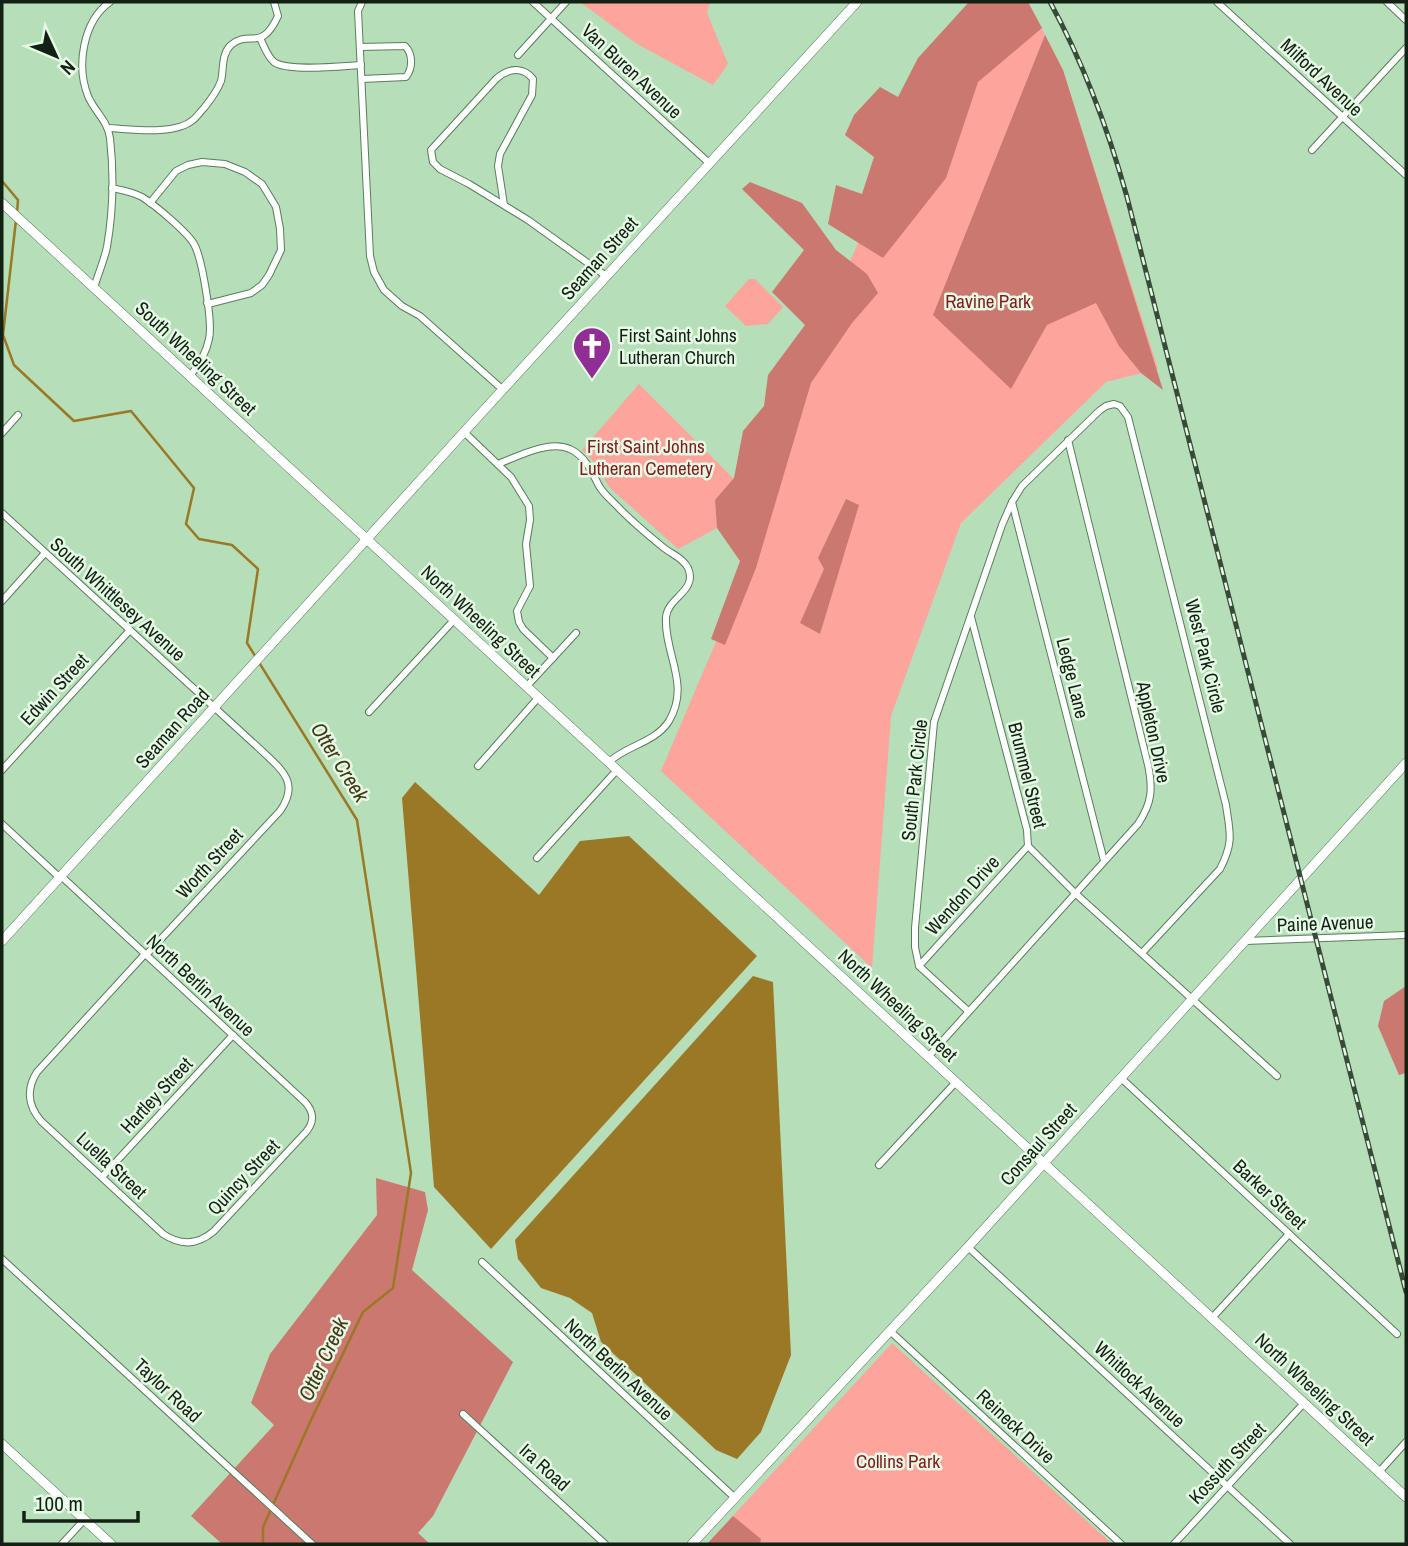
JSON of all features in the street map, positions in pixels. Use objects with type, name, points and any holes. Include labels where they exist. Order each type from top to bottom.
[{"type":"street","points":[[94,288],[107,248],[112,201],[110,135],[88,96],[82,58],[90,25],[99,11],[110,2]]},
{"type":"street","points":[[108,128],[163,130],[181,127],[192,121],[217,92],[226,51],[241,40],[265,36],[273,26],[278,16],[274,2]]},
{"type":"street","points":[[362,2],[358,11],[370,256],[374,272],[384,290],[402,306],[420,316],[502,389]]},
{"type":"street","name":"Van Buren Avenue","points":[[533,2],[709,163]]},
{"type":"street","points":[[518,55],[566,2]]},
{"type":"street","name":"Seaman Street","points":[[368,539],[857,2]]},
{"type":"street","name":"Milford Avenue","points":[[1217,2],[1406,176]]},
{"type":"street","points":[[1387,2],[1406,20]]},
{"type":"street","points":[[260,38],[268,55],[277,64],[284,66],[361,65]]},
{"type":"street","points":[[360,47],[405,46],[411,59],[406,77],[362,79]]},
{"type":"street","points":[[1312,150],[1406,48]]},
{"type":"street","points":[[504,205],[498,166],[500,154],[531,95],[533,79],[523,70],[512,69],[500,75],[440,140],[430,153],[433,162],[440,169],[528,220],[606,276]]},
{"type":"street","points":[[150,203],[176,171],[188,164],[202,162],[225,164],[245,172],[262,184],[276,207],[281,250],[262,285],[251,293],[207,303]]},
{"type":"street","points":[[112,188],[143,197],[189,236],[196,247],[205,278],[210,336],[201,362],[190,376]]},
{"type":"street","name":"South Wheeling Street","points":[[2,203],[368,539]]},
{"type":"street","name":"West Park Circle","points":[[1068,439],[1106,406],[1120,406],[1128,417],[1226,805],[1231,839],[1220,869],[1142,953]]},
{"type":"street","points":[[2,433],[18,415]]},
{"type":"street","points":[[464,432],[511,477],[528,506],[530,520],[526,544],[530,586],[517,611],[523,629],[553,658]]},
{"type":"street","name":"South Park Circle","points":[[919,966],[915,928],[933,722],[1012,502],[1022,486],[1068,439]]},
{"type":"street","name":"Appleton Drive","points":[[928,1056],[1138,824],[1149,804],[1152,789],[1148,765],[1068,439]]},
{"type":"street","points":[[498,464],[535,450],[560,447],[571,450],[591,469],[600,487],[617,506],[667,550],[684,561],[689,570],[687,590],[672,601],[666,615],[668,640],[678,682],[677,702],[663,730],[620,752],[609,762]]},
{"type":"street","name":"Ledge Lane","points":[[1012,502],[1104,861]]},
{"type":"street","name":"South Whittlesey Avenue","points":[[2,513],[278,766],[286,776],[289,789]]},
{"type":"street","name":"North Wheeling Street","points":[[368,539],[1406,1497]]},
{"type":"street","name":"Seaman Road","points":[[2,941],[368,539]]},
{"type":"street","points":[[2,601],[45,553]]},
{"type":"street","name":"Brummel Street","points":[[971,615],[1027,830],[1028,846],[1076,894],[1277,1076]]},
{"type":"street","points":[[369,712],[454,620]]},
{"type":"street","name":"Edwin Street","points":[[2,770],[130,631]]},
{"type":"street","points":[[526,687],[576,633]]},
{"type":"street","points":[[478,766],[538,698]]},
{"type":"street","name":"Consaul Street","points":[[692,1544],[1044,1164],[1406,763]]},
{"type":"street","points":[[537,858],[617,770]]},
{"type":"street","name":"Worth Street","points":[[29,1097],[37,1072],[280,811],[289,789]]},
{"type":"street","name":"North Berlin Avenue","points":[[2,824],[307,1104],[313,1120]]},
{"type":"street","name":"Wendon Drive","points":[[919,966],[1028,846]]},
{"type":"street","name":"Paine Avenue","points":[[1245,941],[1406,935]]},
{"type":"street","points":[[919,966],[968,1011]]},
{"type":"street","name":"Hartley Street","points":[[102,1177],[233,1035]]},
{"type":"street","name":"Barker Street","points":[[1121,1078],[1397,1334]]},
{"type":"street","points":[[879,1165],[956,1082]]},
{"type":"street","name":"Luella Street","points":[[29,1097],[31,1107],[38,1118],[163,1234],[187,1243]]},
{"type":"street","name":"Quincy Street","points":[[187,1243],[211,1235],[306,1132],[313,1120]]},
{"type":"street","points":[[1212,1318],[1289,1234]]},
{"type":"street","name":"Whitlock Avenue","points":[[968,1247],[1290,1544]]},
{"type":"street","name":"Taylor Road","points":[[2,1259],[312,1544]]},
{"type":"street","name":"North Berlin Avenue","points":[[482,1262],[735,1498]]},
{"type":"street","name":"Reineck Drive","points":[[890,1331],[1121,1544]]},
{"type":"street","name":"Kossuth Street","points":[[1174,1544],[1304,1403]]},
{"type":"street","name":"Ira Road","points":[[463,1414],[606,1544]]},
{"type":"street","points":[[1379,1472],[1406,1442]]},
{"type":"street","points":[[2,1444],[111,1544]]},
{"type":"street","points":[[62,1544],[84,1520]]},
{"type":"green space","points":[[580,2],[710,2],[707,13],[728,64],[713,85],[637,44]]},
{"type":"green space","points":[[969,2],[1028,2],[1042,28],[978,82],[946,178],[883,258],[828,224],[836,185],[862,194],[874,157],[845,135],[854,115],[880,87],[898,97],[918,58]]},
{"type":"green space","name":"Ravine Park","points":[[1028,2],[1063,70],[1158,369],[1106,382],[961,523],[891,716],[872,968],[661,771],[743,578],[815,343],[939,54]]},
{"type":"green space","points":[[1045,35],[1063,70],[1163,390],[1141,373],[1119,346],[1096,303],[1047,325],[1011,389],[933,315]]},
{"type":"green space","points":[[750,182],[802,203],[836,250],[867,274],[878,293],[852,323],[811,383],[756,568],[725,645],[711,639],[740,561],[717,528],[715,500],[734,478],[743,431],[764,406],[768,375],[805,325],[772,292],[804,250],[742,189]]},
{"type":"green space","points":[[749,279],[755,279],[783,307],[768,324],[746,326],[725,306]]},
{"type":"green space","name":"First Saint Johns Lutheran Cemetery","points":[[639,384],[734,479],[715,500],[717,528],[678,549],[609,487],[597,465],[582,450]]},
{"type":"green space","points":[[846,499],[859,505],[820,634],[800,623],[824,569],[818,558]]},
{"type":"green space","points":[[1406,986],[1406,1073],[1399,1075],[1378,1026],[1384,1001]]},
{"type":"green space","points":[[376,1178],[425,1192],[428,1210],[412,1270],[513,1362],[433,1516],[418,1533],[430,1544],[222,1544],[191,1516],[274,1425],[251,1403],[270,1354],[377,1215]]},
{"type":"green space","name":"Collins Park","points":[[892,1343],[1112,1544],[707,1544]]},
{"type":"green space","points":[[733,1516],[761,1539],[760,1544],[707,1544]]},
{"type":"shaded area","points":[[415,782],[539,895],[580,841],[629,836],[757,956],[491,1249],[434,1187],[402,798]]},
{"type":"shaded area","points":[[753,976],[773,982],[791,1355],[761,1432],[737,1459],[716,1450],[601,1342],[592,1313],[570,1298],[541,1288],[518,1259],[515,1240]]},
{"type":"waterway","name":"Otter Creek","points":[[2,181],[18,200],[17,213]]},
{"type":"waterway","name":"Otter Creek","points":[[16,220],[3,335],[14,365],[74,421],[131,411],[194,488],[186,524],[199,539],[232,545],[258,569],[247,643],[357,820],[411,1173],[393,1288],[363,1312],[263,1527],[263,1544]]},
{"type":"railway","points":[[1050,2],[1094,97],[1127,197],[1406,1292]]},
{"type":"place","name":"First Saint Johns Lutheran Church","points":[[592,380]]}]
